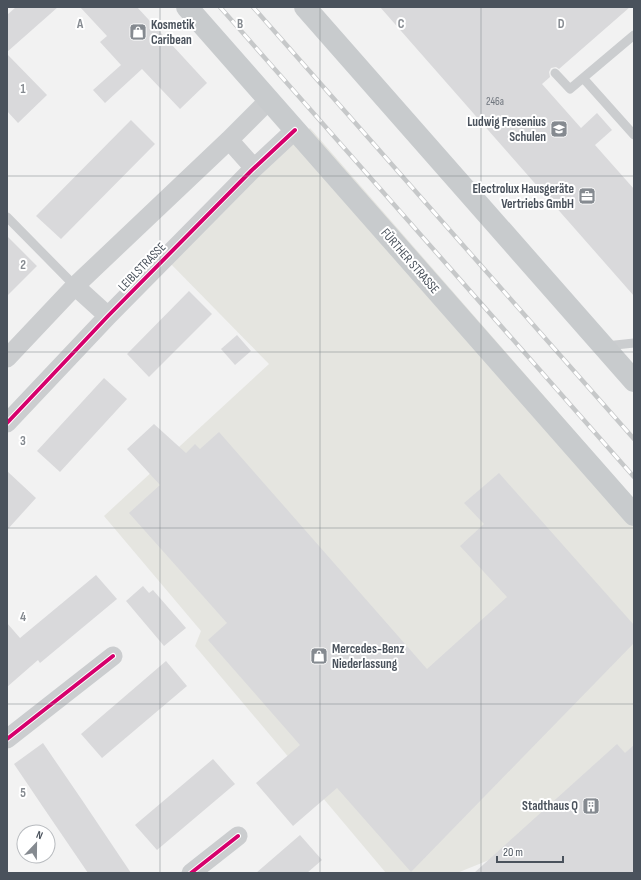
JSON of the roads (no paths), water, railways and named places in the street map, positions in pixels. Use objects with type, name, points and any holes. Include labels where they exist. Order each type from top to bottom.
[{"type":"main road","name":"FÜRTHER STRASSE","points":[[187,7],[634,515]]},
{"type":"main road","points":[[305,7],[634,381]]},
{"type":"street","points":[[7,358],[76,286],[269,100]]},
{"type":"street","name":"LEIBLSTRASSE","points":[[7,423],[108,316],[254,168],[295,130]]},
{"type":"street","points":[[229,140],[254,168]]},
{"type":"street","points":[[76,286],[108,316]]},
{"type":"street","points":[[7,739],[113,656]]},
{"type":"street","points":[[190,873],[238,836]]},
{"type":"lane","points":[[555,73],[570,89],[634,35]]},
{"type":"lane","points":[[583,78],[634,135]]},
{"type":"lane","points":[[7,217],[76,286]]},
{"type":"lane","points":[[604,346],[634,343]]},
{"type":"railway","points":[[220,7],[634,477]]},
{"type":"railway","points":[[253,7],[634,439]]},
{"type":"place","name":"Kosmetik Caribean","points":[[138,32]]},
{"type":"place","name":"Ludwig Fresenius Schulen","points":[[559,129]]},
{"type":"place","name":"Electrolux Hausgeräte Vertriebs GmbH","points":[[587,196]]},
{"type":"place","name":"Mercedes-Benz Niederlassung","points":[[319,656]]},
{"type":"place","name":"Stadthaus Q","points":[[591,806]]}]
